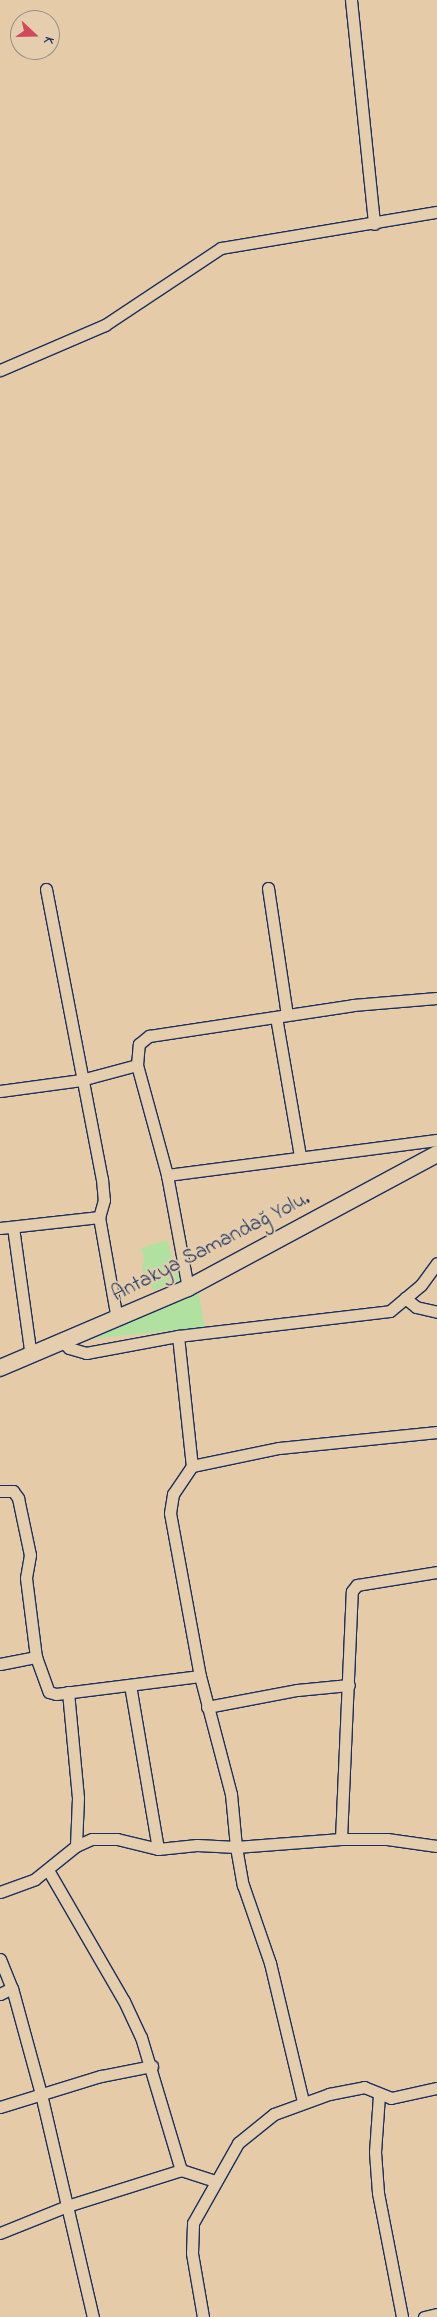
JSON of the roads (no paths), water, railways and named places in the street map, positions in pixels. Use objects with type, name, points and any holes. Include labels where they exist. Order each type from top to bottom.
[{"type":"street","points":[[351,0],[374,224]]},
{"type":"street","points":[[0,370],[105,325],[221,248],[437,212]]},
{"type":"street","points":[[268,888],[281,1016],[300,1156]]},
{"type":"street","points":[[46,889],[81,1080],[102,1179],[104,1200],[99,1217],[117,1319]]},
{"type":"street","points":[[188,1288],[167,1175],[137,1065],[139,1044],[148,1036],[353,1005],[437,998]]},
{"type":"street","points":[[0,1091],[81,1080],[137,1065]]},
{"type":"street","points":[[167,1175],[300,1156],[437,1140]]},
{"type":"street","name":"Antakya Samandağ Yolu.","points":[[0,1368],[64,1343],[188,1288],[437,1154]]},
{"type":"street","points":[[0,1228],[99,1217]]},
{"type":"street","points":[[13,1227],[30,1356]]},
{"type":"street","points":[[64,1343],[74,1351],[86,1353],[178,1336],[390,1311],[405,1298],[437,1263]]},
{"type":"street","points":[[405,1298],[416,1307],[437,1312]]},
{"type":"street","points":[[178,1336],[192,1466],[173,1494],[170,1504],[200,1676],[231,1794],[236,1847],[243,1885],[270,1963],[303,2102]]},
{"type":"street","points":[[192,1466],[279,1448],[437,1432]]},
{"type":"street","points":[[0,1491],[10,1490],[17,1494],[30,1555],[26,1578],[36,1657],[49,1692],[68,1692],[200,1676]]},
{"type":"street","points":[[341,1839],[349,1685],[350,1594],[354,1588],[437,1572]]},
{"type":"street","points":[[0,1664],[36,1657]]},
{"type":"street","points":[[130,1685],[158,1849]]},
{"type":"street","points":[[207,1707],[297,1690],[349,1685]]},
{"type":"street","points":[[68,1692],[78,1798],[76,1846]]},
{"type":"street","points":[[0,1892],[35,1878],[48,1870],[76,1846],[104,1837],[158,1849],[197,1845],[236,1847],[341,1839],[387,1839],[437,1846]]},
{"type":"street","points":[[48,1870],[124,2001],[152,2066],[182,2170]]},
{"type":"street","points":[[0,1959],[12,1988],[41,2094],[93,2317]]},
{"type":"street","points":[[0,1994],[12,1988]]},
{"type":"street","points":[[0,2107],[101,2076],[152,2066]]},
{"type":"street","points":[[203,2317],[192,2253],[193,2223],[214,2181],[238,2143],[274,2114],[303,2102],[351,2088],[364,2088],[379,2095],[398,2097],[437,2088]]},
{"type":"street","points":[[379,2095],[375,2142],[378,2193],[402,2317]]},
{"type":"street","points":[[0,2233],[67,2206],[182,2170],[214,2181]]},
{"type":"street","points":[[424,2317],[437,2314]]}]
